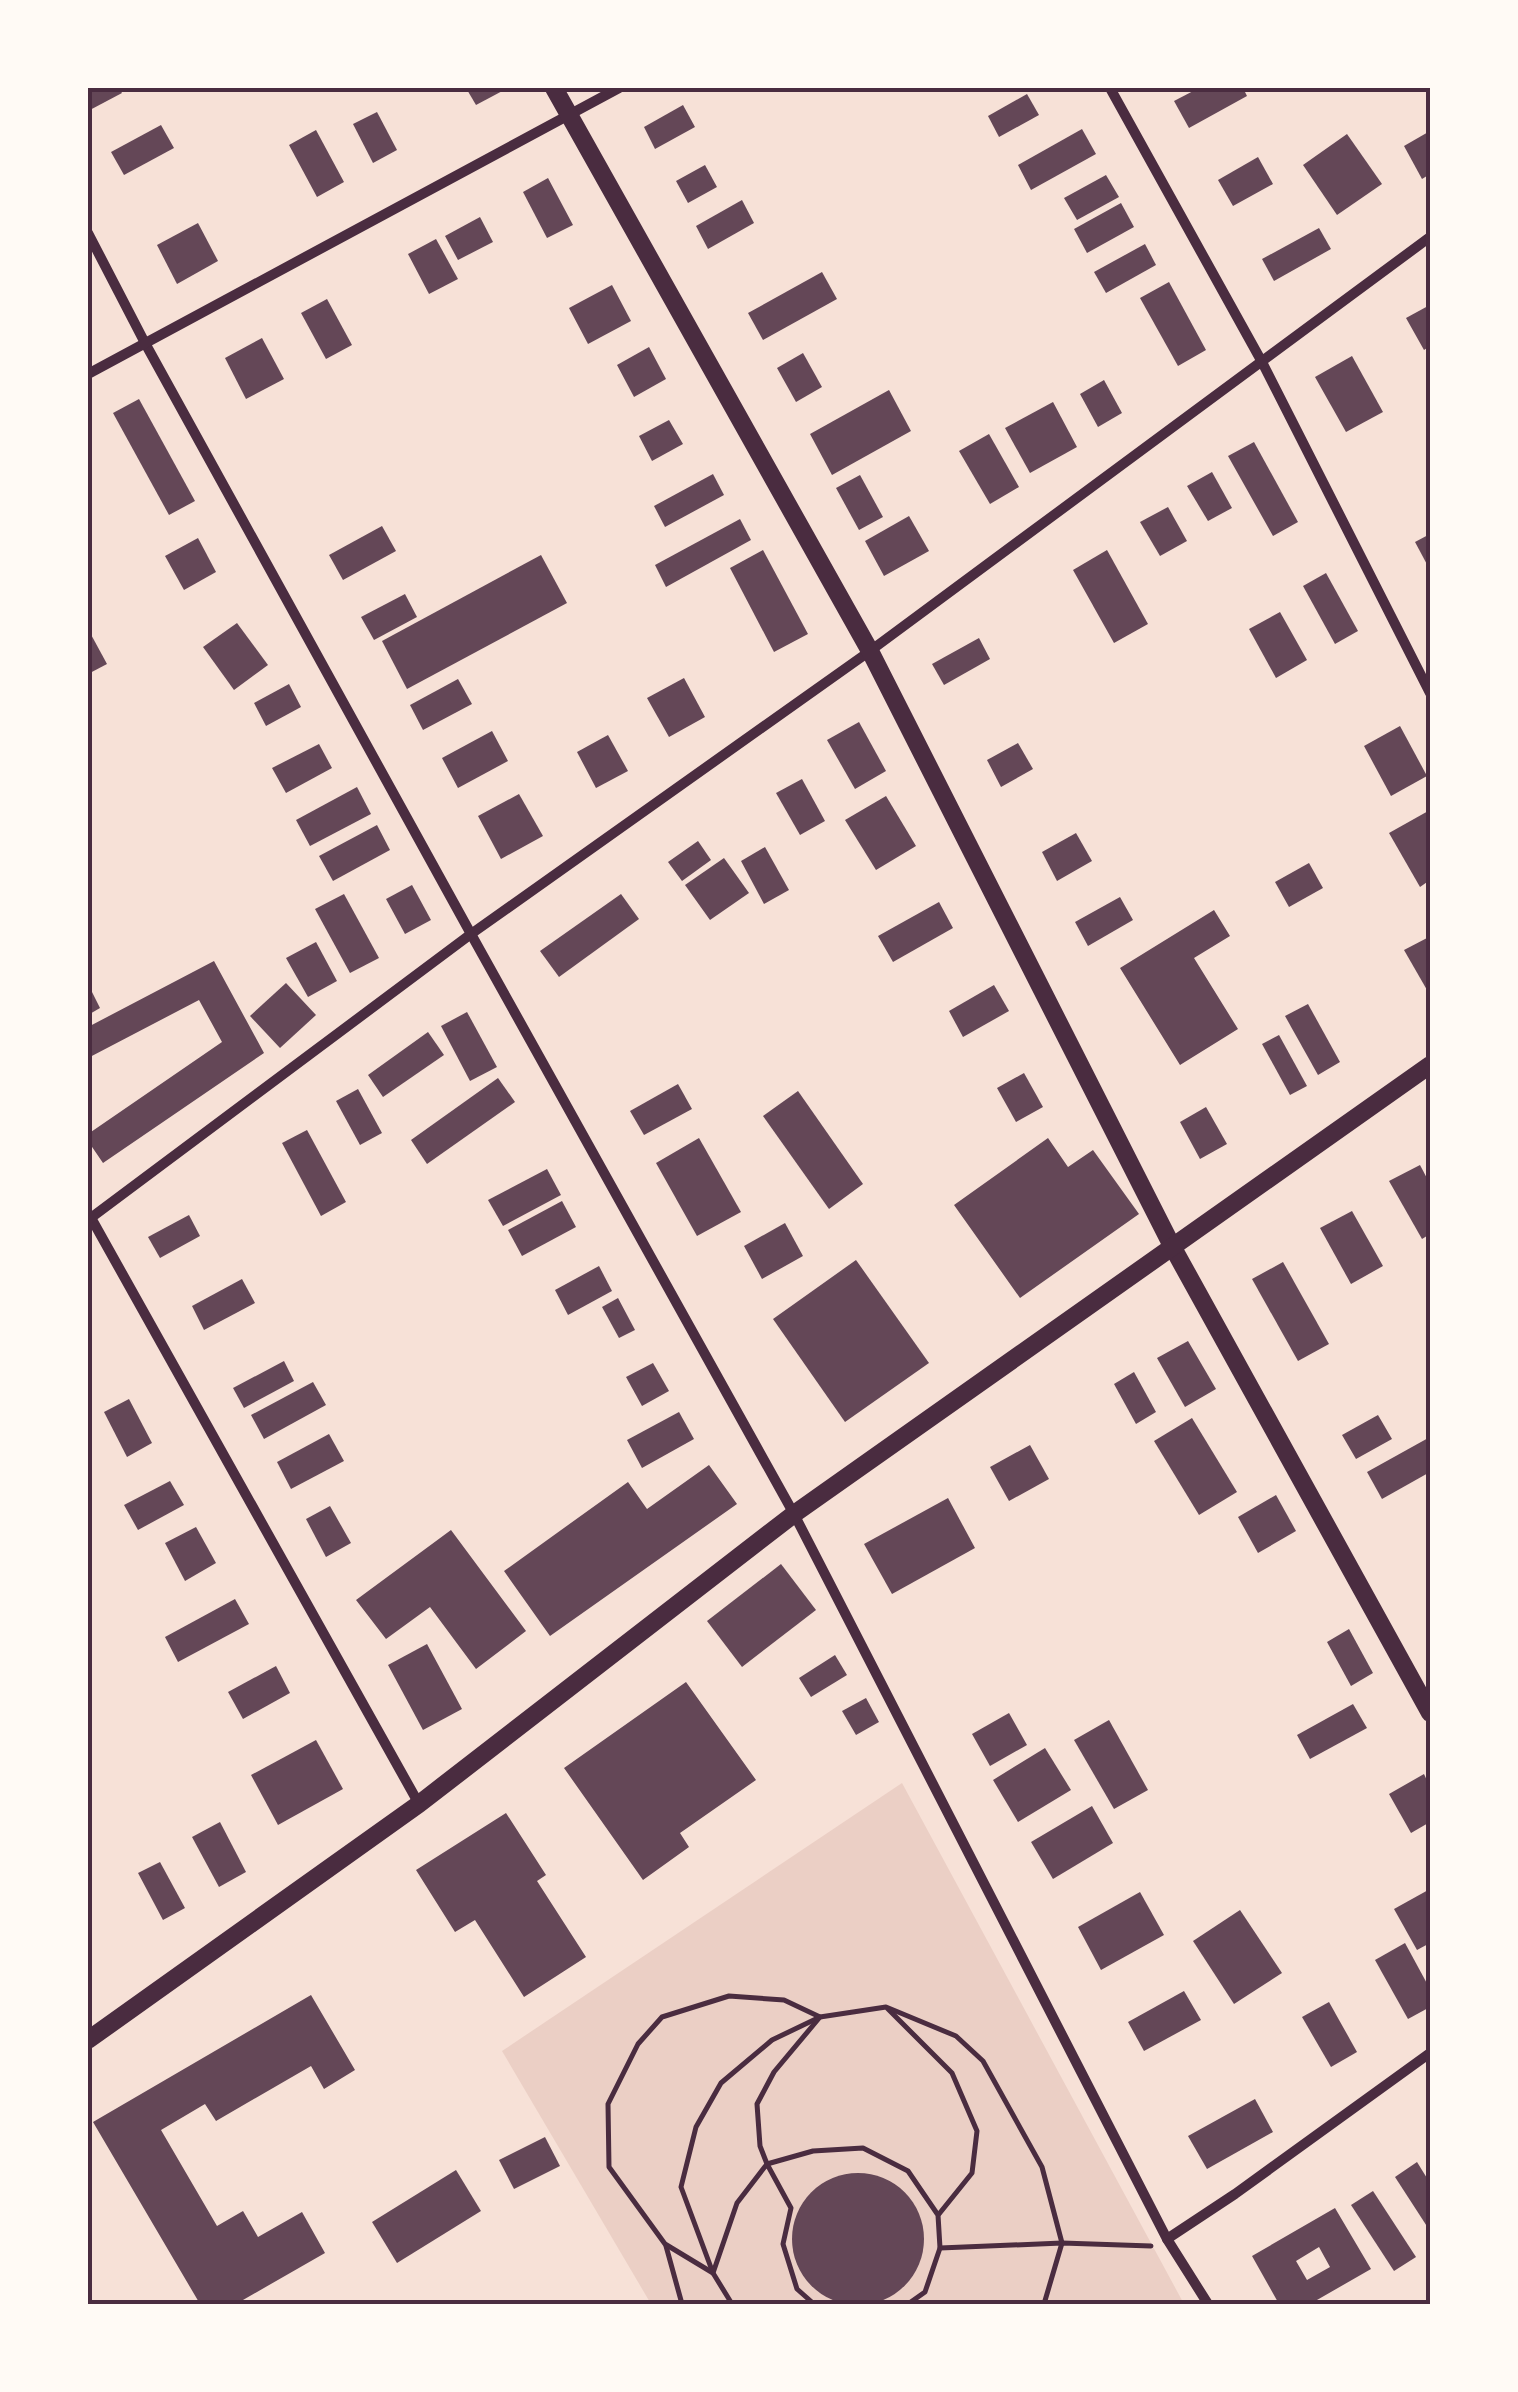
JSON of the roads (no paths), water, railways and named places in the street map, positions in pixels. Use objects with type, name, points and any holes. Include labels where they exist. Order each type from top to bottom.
[{"type":"street","points":[[554,88],[870,650],[1172,1246],[1430,1713]]},
{"type":"street","points":[[88,374],[618,88]]},
{"type":"street","points":[[1110,88],[1262,362],[1430,694]]},
{"type":"street","points":[[88,233],[794,1514],[1167,2239],[1208,2304]]},
{"type":"street","points":[[420,1804],[89,1217],[471,934],[870,650],[1430,237]]},
{"type":"street","points":[[88,2040],[420,1804],[794,1514],[1430,1065]]},
{"type":"street","points":[[1167,2239],[1430,2053]]}]
